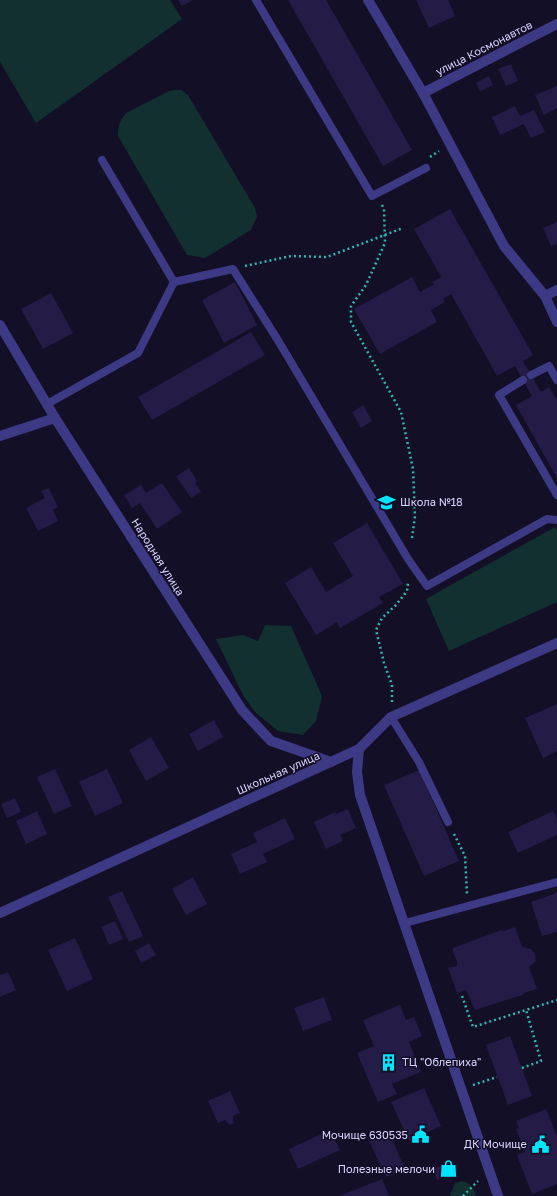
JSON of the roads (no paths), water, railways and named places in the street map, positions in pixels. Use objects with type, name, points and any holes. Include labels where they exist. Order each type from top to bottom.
[{"type":"street","points":[[368,0],[423,93],[504,246],[545,296],[557,322]]},
{"type":"street","name":"улица Космонавтов","points":[[423,93],[557,24]]},
{"type":"street","points":[[545,296],[557,290]]},
{"type":"street","name":"Народная улица","points":[[0,325],[55,418],[242,710],[271,740],[330,762]]},
{"type":"street","points":[[0,436],[55,418]]},
{"type":"street","name":"Школьная улица","points":[[0,913],[359,749],[392,718],[557,644]]},
{"type":"street","points":[[359,749],[358,772],[360,795],[498,1196]]},
{"type":"lane","points":[[256,0],[372,196],[426,168]]},
{"type":"lane","points":[[102,160],[174,282]]},
{"type":"lane","points":[[174,282],[233,269],[280,342],[408,558],[427,586],[547,518],[557,520]]},
{"type":"lane","points":[[47,404],[138,353],[174,282]]},
{"type":"lane","points":[[531,375],[549,366],[557,380]]},
{"type":"lane","points":[[523,380],[499,395],[557,495]]},
{"type":"lane","points":[[392,718],[419,762],[448,822]]},
{"type":"lane","points":[[405,924],[557,882]]},
{"type":"place","name":"Школа №18","points":[[387,502]]},
{"type":"place","name":"ТЦ \"Облепиха\"","points":[[389,1062]]},
{"type":"place","name":"Мочище 630535","points":[[421,1135]]},
{"type":"place","name":"ДК Мочище","points":[[540,1144]]},
{"type":"place","name":"Полезные мелочи","points":[[448,1169]]}]
